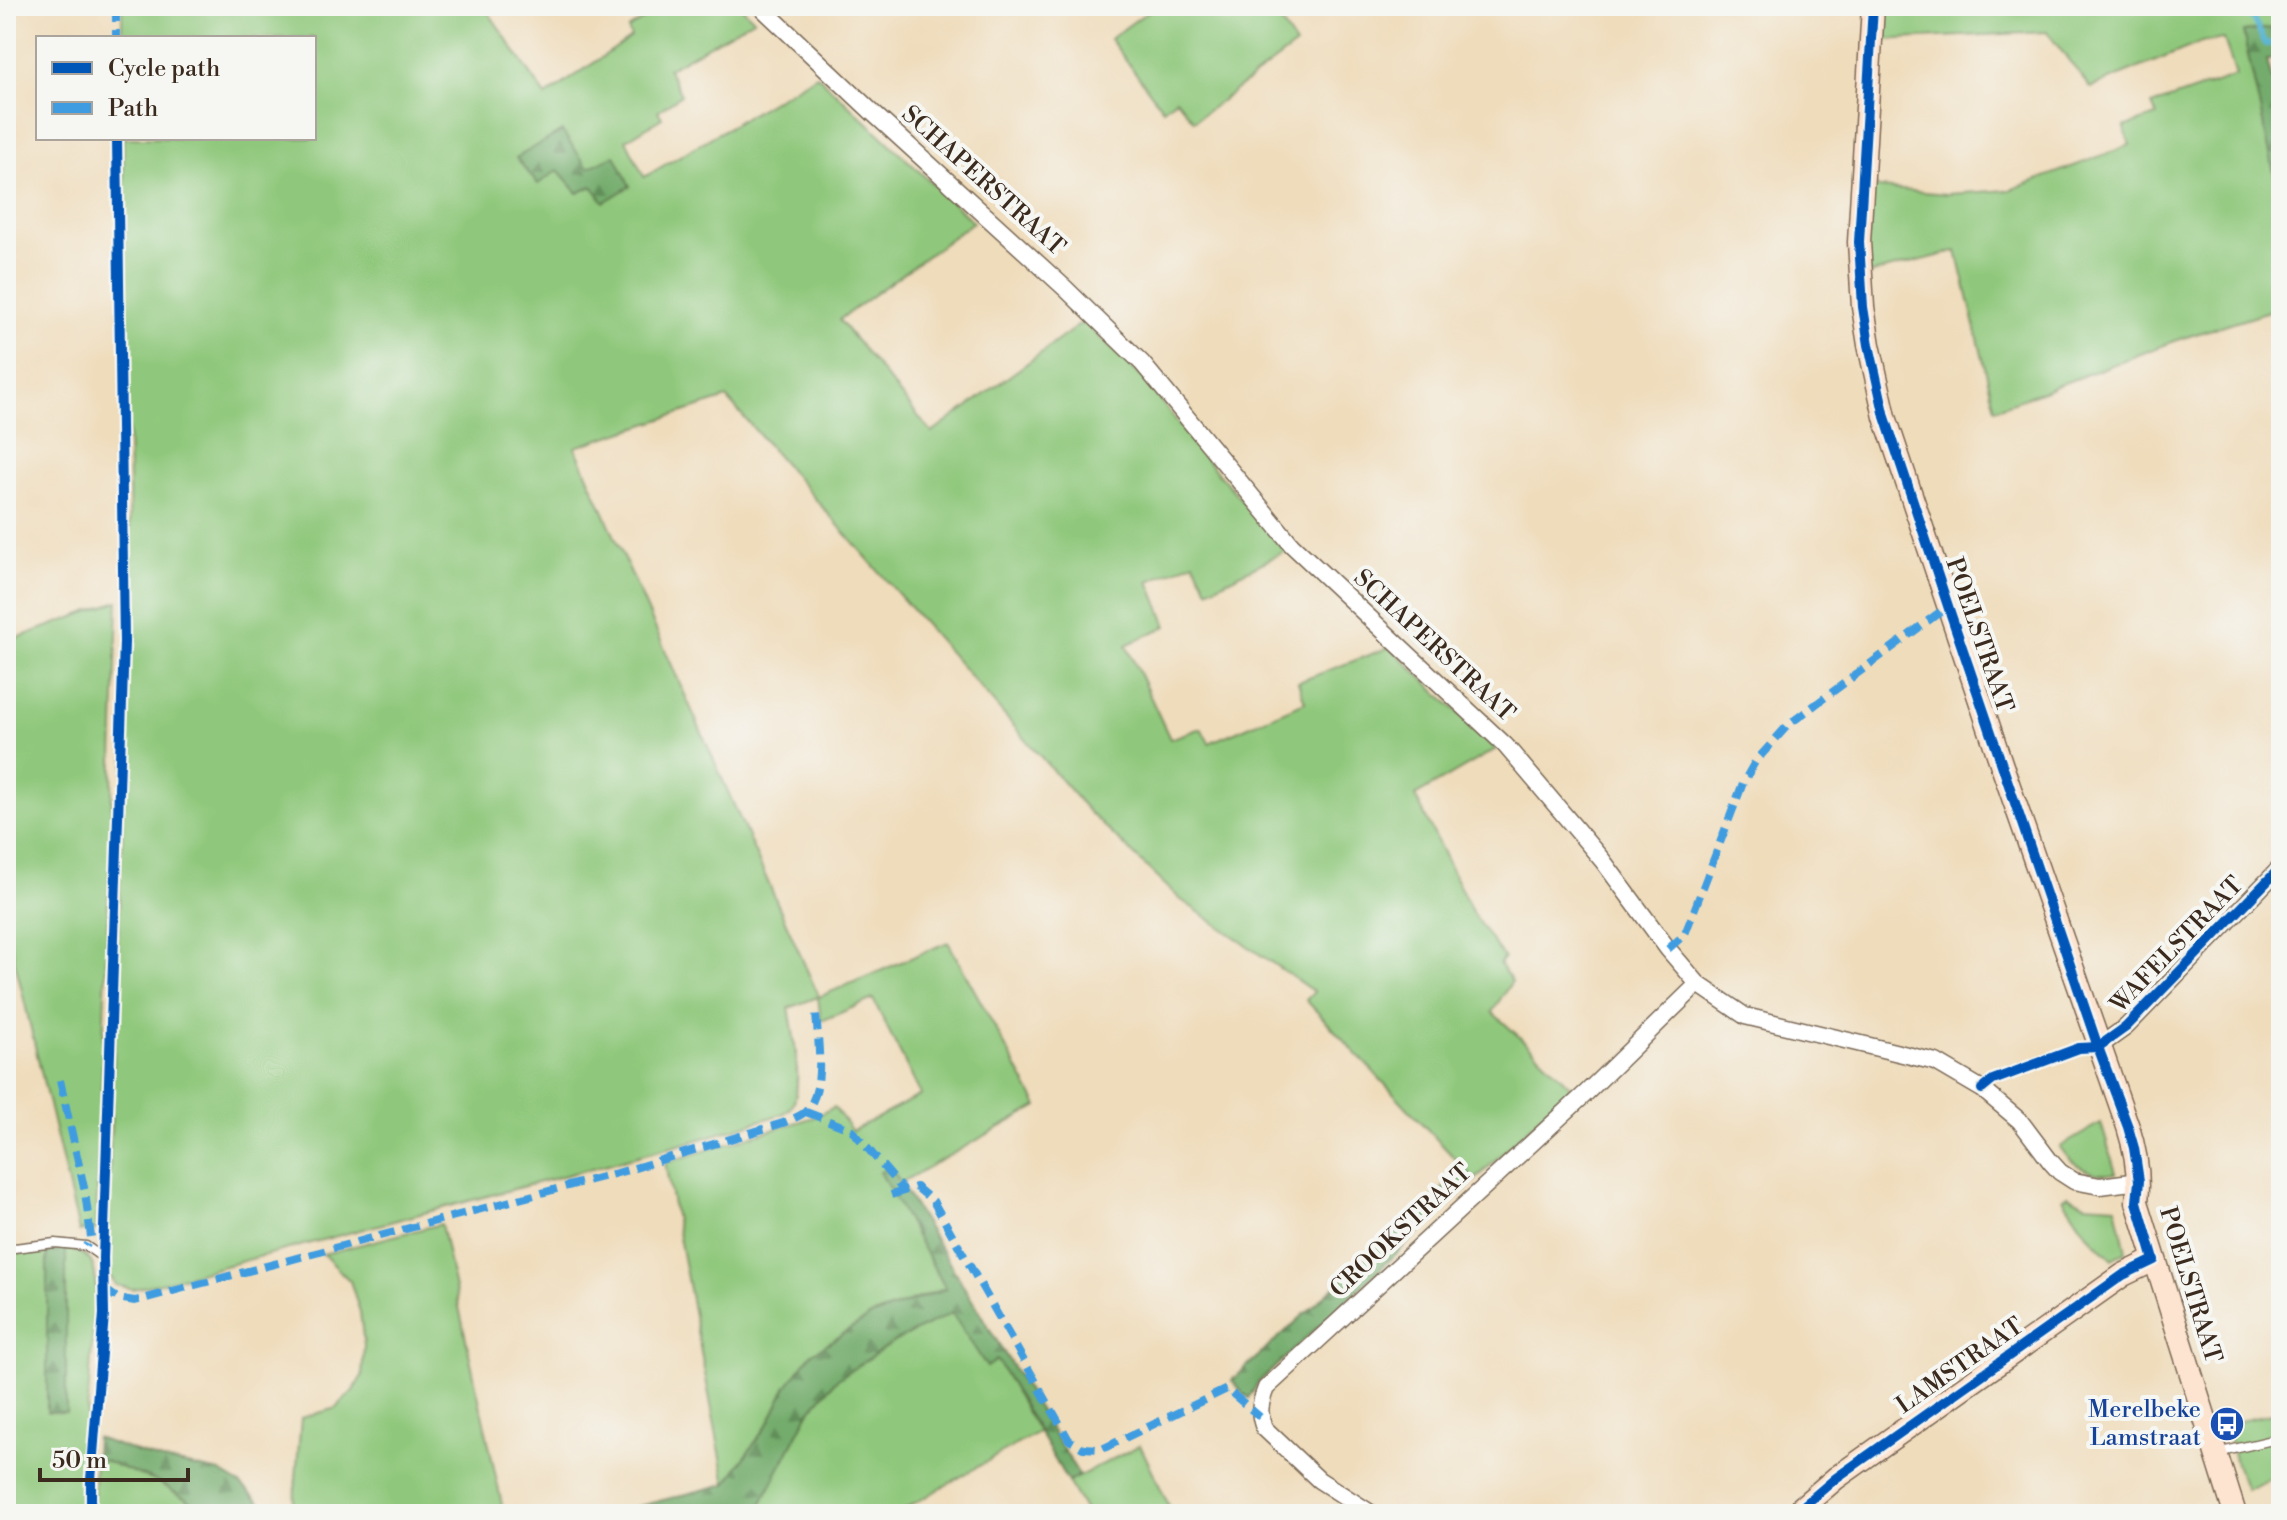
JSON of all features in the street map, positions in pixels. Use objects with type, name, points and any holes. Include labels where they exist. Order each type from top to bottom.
[{"type":"street","name":"SCHAPERSTRAAT","points":[[760,6],[1142,363],[1292,545],[1505,745],[1603,861],[1698,984],[1745,1016],[1936,1062],[1982,1089],[2011,1113],[2060,1172],[2074,1181],[2100,1186],[2139,1181]]},
{"type":"street","name":"POELSTRAAT","points":[[1873,6],[1859,242],[1863,307],[1885,417],[2134,1148],[2139,1181],[2137,1202],[2235,1514]]},
{"type":"street","name":"WAFELSTRAAT","points":[[2098,1047],[2126,1027],[2281,867]]},
{"type":"street","name":"CROOKSTRAAT","points":[[1372,1514],[1319,1480],[1264,1428],[1260,1403],[1266,1388],[1585,1094],[1698,984]]},
{"type":"street","name":"LAMSTRAAT","points":[[1794,1514],[1848,1469],[2123,1275],[2154,1260]]},
{"type":"lane","points":[[6,1249],[55,1243],[86,1246],[103,1258]]},
{"type":"lane","points":[[2216,1453],[2281,1438]]},
{"type":"green space","points":[[122,6],[484,6],[546,96],[631,37],[628,29],[666,6],[740,6],[754,19],[668,69],[681,95],[658,111],[662,118],[626,140],[644,177],[817,75],[973,222],[839,320],[932,433],[1083,322],[1144,379],[1205,458],[1286,551],[1208,590],[1194,562],[1149,581],[1167,626],[1126,645],[1170,739],[1201,728],[1209,743],[1305,702],[1298,682],[1390,647],[1496,749],[1415,796],[1473,914],[1504,958],[1499,964],[1512,981],[1492,1012],[1571,1087],[1475,1180],[1306,1000],[1314,992],[1180,899],[1089,812],[727,398],[575,447],[819,997],[948,942],[1038,1106],[900,1183],[890,1166],[946,1288],[871,1316],[787,1386],[770,1421],[726,1484],[665,1163],[814,1117],[834,1107],[852,1131],[921,1095],[873,999],[821,1021],[818,997],[789,1008],[797,1086],[792,1106],[782,1114],[694,1141],[157,1284],[133,1289],[115,1285],[107,1269],[106,1255],[131,597],[123,140],[316,140],[316,36],[122,36]]},
{"type":"green space","points":[[1155,6],[1270,6],[1296,45],[1194,121],[1176,99],[1163,109],[1110,39]]},
{"type":"green space","points":[[1881,6],[2281,6],[2281,27],[2243,32],[2277,185],[2281,184],[2281,307],[2180,339],[1995,409],[1957,251],[1865,275],[1871,183],[1879,188],[1947,194],[2010,190],[2130,145],[2124,127],[2157,116],[2152,105],[2236,76],[2224,39],[2202,42],[2090,88],[2047,32],[1878,40]]},
{"type":"green space","points":[[2281,27],[2281,58],[2267,60],[2281,116],[2281,184],[2277,185],[2243,32]]},
{"type":"green space","points":[[562,131],[588,168],[615,155],[630,186],[604,202],[592,186],[578,193],[558,170],[538,184],[516,158]]},
{"type":"green space","points":[[118,601],[96,1230],[79,1231],[6,924],[6,642]]},
{"type":"green space","points":[[2101,1123],[2116,1173],[2099,1174],[2084,1169],[2060,1147]]},
{"type":"green space","points":[[890,1166],[1079,1475],[1068,1482],[997,1360],[987,1367],[952,1313],[895,1341],[836,1380],[809,1412],[756,1514],[608,1514],[726,1484],[770,1421],[787,1386],[811,1354],[871,1316],[946,1289],[880,1172]]},
{"type":"green space","points":[[1464,1169],[1475,1180],[1258,1383],[1249,1398],[1243,1394],[1232,1380]]},
{"type":"green space","points":[[2068,1195],[2085,1204],[2116,1206],[2126,1251],[2112,1259],[2087,1234],[2063,1198]]},
{"type":"green space","points":[[441,1224],[504,1514],[293,1514],[301,1418],[336,1408],[353,1391],[362,1376],[364,1346],[360,1312],[350,1281],[323,1254]]},
{"type":"green space","points":[[47,1249],[47,1411],[66,1412],[66,1249],[88,1258],[95,1274],[83,1514],[6,1514],[6,1252]]},
{"type":"green space","points":[[47,1249],[66,1249],[66,1412],[47,1412]]},
{"type":"green space","points":[[952,1313],[987,1366],[997,1360],[1038,1432],[896,1514],[756,1514],[809,1412],[836,1380],[895,1341]]},
{"type":"green space","points":[[2281,1412],[2281,1474],[2246,1490],[2226,1424]]},
{"type":"green space","points":[[96,1438],[158,1459],[220,1472],[240,1484],[273,1514],[210,1514],[158,1482],[95,1457]]},
{"type":"green space","points":[[1140,1445],[1173,1514],[1087,1514],[1068,1482]]},
{"type":"green space","points":[[95,1457],[158,1482],[210,1514],[93,1514]]},
{"type":"waterway","points":[[2236,6],[2253,19],[2266,44],[2281,42]]},
{"type":"marked path","points":[[116,6],[116,36]]},
{"type":"marked path","points":[[1668,949],[1685,934],[1743,783],[1755,762],[1788,725],[1948,606]]},
{"type":"marked path","points":[[103,1288],[117,1298],[135,1301],[628,1170],[783,1123],[806,1111],[816,1091],[819,1065],[816,1014]]},
{"type":"marked path","points":[[60,1080],[85,1192],[91,1237],[86,1246]]},
{"type":"marked path","points":[[806,1112],[852,1130],[904,1191]]},
{"type":"marked path","points":[[891,1195],[916,1187],[933,1201],[1069,1440],[1083,1448],[1102,1449],[1227,1389],[1260,1417]]},
{"type":"cycle path","points":[[1794,1514],[1836,1478],[2123,1275],[2154,1260],[2137,1202],[2139,1181],[2128,1127],[2098,1047],[1885,417],[1863,307],[1859,242],[1873,6]]},
{"type":"cycle path","points":[[91,1514],[104,1314],[103,1258],[124,642],[117,140]]},
{"type":"cycle path","points":[[2098,1047],[2126,1027],[2281,867]]},
{"type":"cycle path","points":[[1982,1089],[1993,1080],[2079,1048],[2098,1047]]},
{"type":"place","name":"Merelbeke Lamstraat","points":[[2227,1424]]}]
